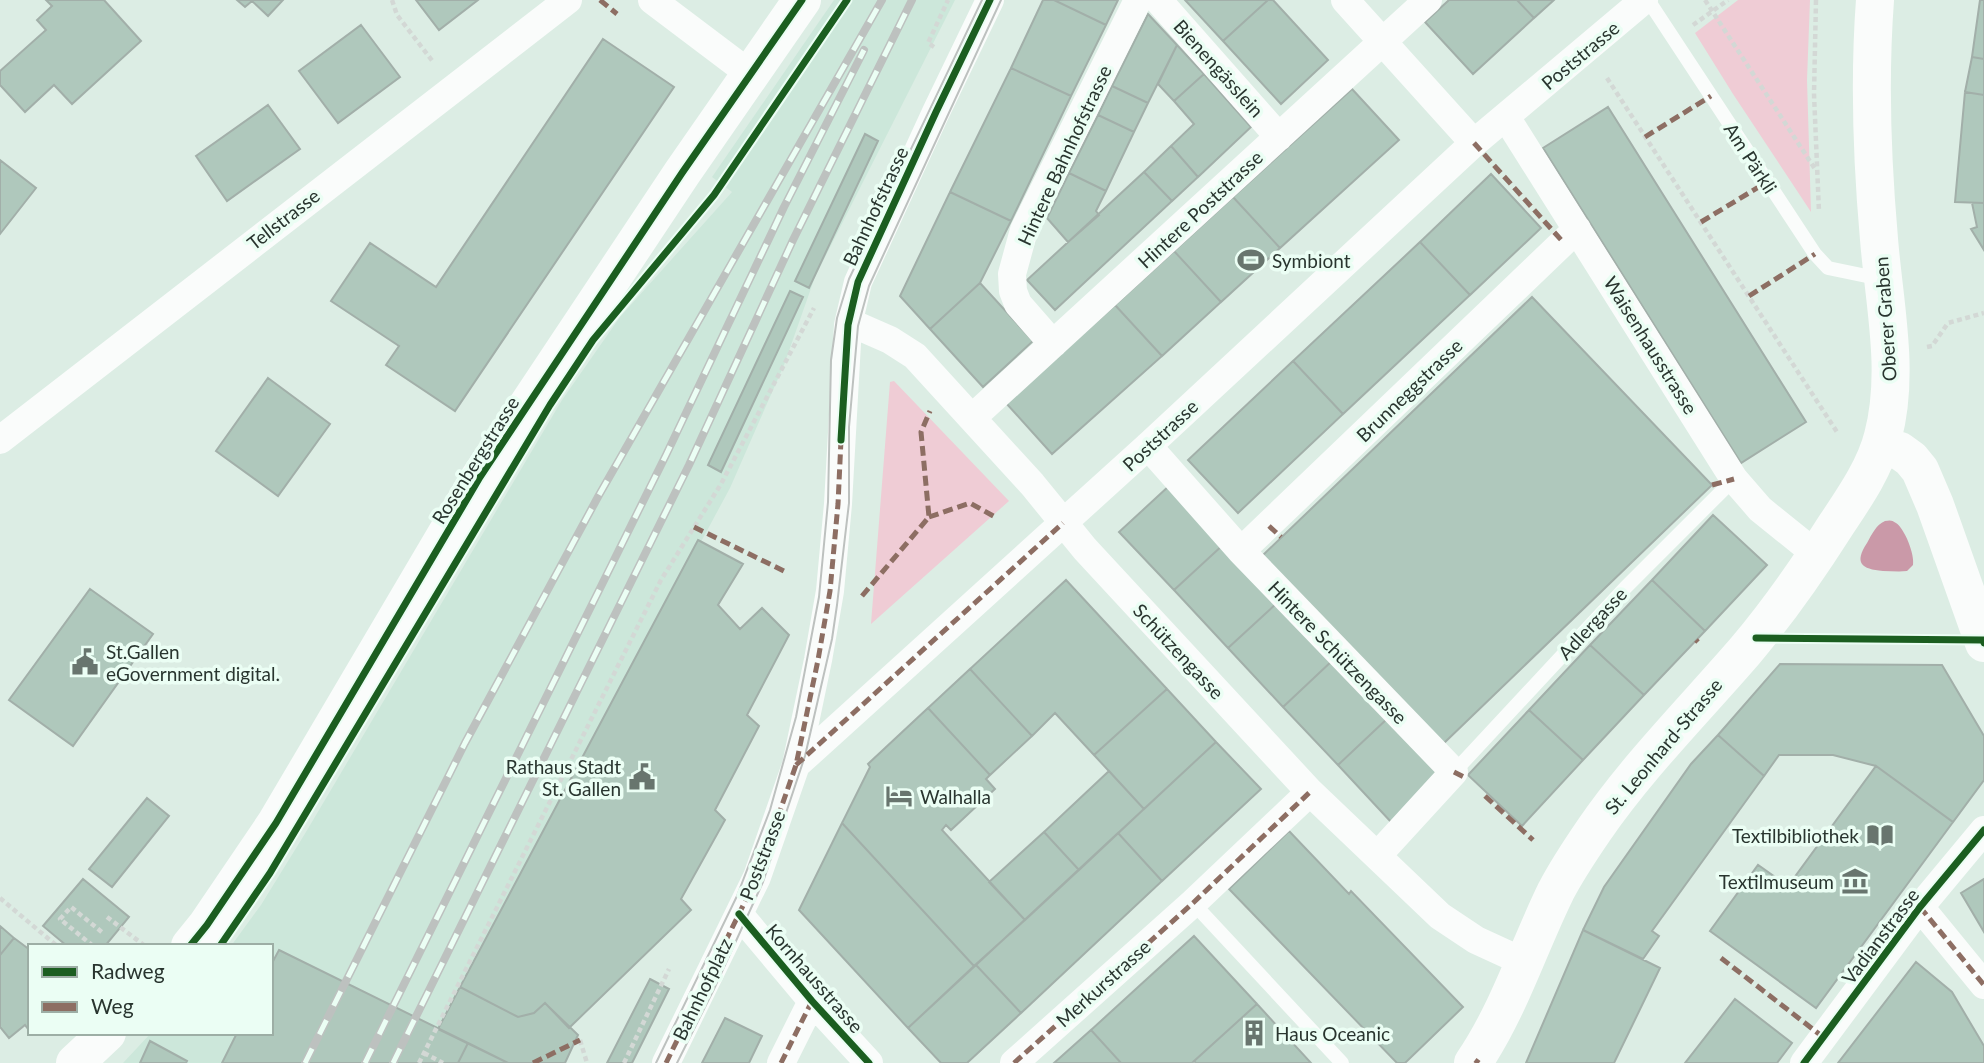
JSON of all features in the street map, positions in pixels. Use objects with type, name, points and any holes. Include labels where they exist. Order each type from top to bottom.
[{"type":"main road","name":"Rosenbergstrasse","points":[[192,944],[276,822],[480,477],[682,173],[802,0]]},
{"type":"main road","name":"Oberer Graben","points":[[1875,0],[1872,116],[1882,279],[1889,340],[1890,398],[1880,446]]},
{"type":"main road","name":"St. Leonhard-Strasse","points":[[1476,1062],[1526,963],[1558,888],[1593,831],[1616,800],[1746,650],[1817,555],[1853,499],[1880,446]]},
{"type":"main road","points":[[1880,446],[1900,451],[1912,459],[1920,470],[1984,641]]},
{"type":"main road","points":[[75,1063],[105,1035]]},
{"type":"street","name":"Tellstrasse","points":[[0,440],[568,0]]},
{"type":"street","points":[[652,0],[750,74]]},
{"type":"street","name":"Bahnhofstrasse","points":[[796,765],[830,590],[838,504],[848,325],[858,282],[990,0]]},
{"type":"street","name":"Hintere Bahnhofstrasse","points":[[1053,344],[1018,304],[1013,290],[1012,274],[1024,230],[1138,0]]},
{"type":"street","name":"Bienengässlein","points":[[1158,0],[1279,137]]},
{"type":"street","points":[[1345,0],[1474,143]]},
{"type":"street","name":"Hintere Poststrasse","points":[[972,418],[1428,0]]},
{"type":"street","name":"Poststrasse","points":[[738,914],[757,877],[796,765],[1148,446],[1474,143],[1646,0]]},
{"type":"street","name":"Waisenhausstrasse","points":[[1506,117],[1734,479],[1760,509],[1817,555]]},
{"type":"street","name":"Brunneggstrasse","points":[[1241,551],[1577,229]]},
{"type":"street","name":"Schützengasse","points":[[848,325],[858,326],[890,340],[915,356],[1032,484],[1094,559],[1310,792],[1440,916],[1466,935],[1526,963]]},
{"type":"street","name":"Hintere Schützengasse","points":[[1148,446],[1241,551],[1454,772]]},
{"type":"street","points":[[1377,856],[1454,772]]},
{"type":"street","name":"Merkurstrasse","points":[[1014,1063],[1193,903],[1310,792]]},
{"type":"street","name":"Vadianstrasse","points":[[1804,1063],[1920,907],[1984,830]]},
{"type":"street","points":[[1920,907],[1984,985]]},
{"type":"street","name":"Kornhausstrasse","points":[[738,914],[869,1063]]},
{"type":"street","name":"Bahnhofplatz","points":[[666,1063],[738,914]]},
{"type":"street","points":[[780,1063],[812,1001]]},
{"type":"lane","name":"Am Pärkli","points":[[1646,0],[1815,254],[1829,268]]},
{"type":"lane","points":[[1829,268],[1882,279]]},
{"type":"lane","name":"Adlergasse","points":[[1454,772],[1625,588],[1734,479]]},
{"type":"lane","points":[[1193,903],[1342,1063]]},
{"type":"path","points":[[393,0],[397,15],[454,88]]},
{"type":"path","points":[[928,43],[948,0]]},
{"type":"path","points":[[1705,0],[1816,170]]},
{"type":"path","points":[[1670,34],[1683,31],[1728,0]]},
{"type":"path","points":[[1816,0],[1816,170],[1820,227],[1829,268]]},
{"type":"path","points":[[1607,78],[1837,432]]},
{"type":"path","points":[[419,1063],[662,580],[721,484],[814,308]]},
{"type":"path","points":[[1920,348],[1932,346],[1948,323],[1984,313]]},
{"type":"path","points":[[0,898],[55,944]]},
{"type":"path","points":[[91,944],[60,919],[71,908],[103,933]]},
{"type":"path","points":[[107,918],[142,944]]},
{"type":"path","points":[[624,1063],[669,969]]},
{"type":"path","points":[[580,1040],[587,1063]]},
{"type":"path","points":[[424,1053],[443,1063]]},
{"type":"shaded area","points":[[834,0],[955,0],[815,277],[784,365],[730,488],[443,1020],[530,1063],[123,1063],[149,1035],[273,1035],[273,944],[232,944],[261,905],[306,832],[562,400],[620,317],[732,192],[712,177]]},
{"type":"shaded area","points":[[1738,0],[1810,0],[1807,80],[1811,212],[1695,33]]},
{"type":"shaded area","points":[[894,381],[1009,501],[871,624],[890,382]]},
{"type":"shaded area","points":[[1885,521],[1896,523],[1909,542],[1913,565],[1907,571],[1875,570],[1862,564],[1863,550],[1874,530]]},
{"type":"building","points":[[46,0],[104,0],[141,41],[72,104],[54,85],[25,112],[0,85],[0,71],[46,30],[37,20],[52,6]]},
{"type":"building","points":[[237,0],[283,0],[268,16],[252,1],[245,7]]},
{"type":"building","points":[[416,0],[478,0],[439,30]]},
{"type":"building","points":[[1043,0],[1054,0],[1106,25],[1071,96],[1011,68]]},
{"type":"building","points":[[1054,0],[1118,0],[1106,25]]},
{"type":"building","points":[[1185,0],[1268,0],[1223,41]]},
{"type":"building","points":[[1268,0],[1273,0],[1328,60],[1281,104],[1223,41]]},
{"type":"building","points":[[1449,0],[1517,0],[1534,18],[1473,74],[1425,22]]},
{"type":"building","points":[[1517,0],[1554,0],[1534,18]]},
{"type":"building","points":[[1980,0],[1984,0],[1984,59],[1972,57]]},
{"type":"building","points":[[1148,14],[1177,45],[1148,103],[1112,86]]},
{"type":"building","points":[[361,25],[400,77],[338,123],[299,71]]},
{"type":"building","points":[[603,39],[674,87],[455,411],[386,365],[399,346],[331,301],[370,243],[436,287]]},
{"type":"building","points":[[1177,45],[1204,74],[1174,101],[1158,84]]},
{"type":"building","points":[[1972,57],[1984,59],[1984,95],[1965,92]]},
{"type":"building","points":[[1011,68],[1071,96],[1011,221],[950,192]]},
{"type":"building","points":[[1204,74],[1251,127],[1198,177],[1171,146],[1194,124],[1174,101]]},
{"type":"building","points":[[1112,86],[1148,103],[1134,132],[1098,115]]},
{"type":"building","points":[[1352,89],[1399,140],[1280,248],[1233,197]]},
{"type":"building","points":[[1965,92],[1984,95],[1984,203],[1955,202]]},
{"type":"building","points":[[268,105],[300,149],[227,201],[196,156]]},
{"type":"building","points":[[1608,107],[1806,422],[1741,463],[1543,148]]},
{"type":"building","points":[[1098,115],[1134,132],[1106,191],[1069,173]]},
{"type":"building","points":[[865,134],[878,141],[809,288],[795,281]]},
{"type":"building","points":[[1171,146],[1198,177],[1172,201],[1144,172]]},
{"type":"building","points":[[0,160],[36,188],[0,234]]},
{"type":"building","points":[[1144,172],[1172,201],[1055,310],[1027,280]]},
{"type":"building","points":[[1069,173],[1106,191],[1096,211],[1099,215],[1068,242],[1047,218]]},
{"type":"building","points":[[1491,174],[1541,228],[1470,295],[1420,242]]},
{"type":"building","points":[[950,192],[1011,221],[980,283],[930,329],[900,296]]},
{"type":"building","points":[[1233,197],[1280,248],[1221,302],[1174,251]]},
{"type":"building","points":[[1972,203],[1984,203],[1984,250],[1971,229],[1977,227]]},
{"type":"building","points":[[1420,242],[1470,295],[1343,414],[1293,361]]},
{"type":"building","points":[[1174,251],[1221,302],[1162,356],[1115,305]]},
{"type":"building","points":[[980,283],[1033,341],[983,387],[930,329]]},
{"type":"building","points":[[790,291],[803,297],[721,472],[708,465]]},
{"type":"building","points":[[1532,297],[1712,485],[1443,744],[1262,556]]},
{"type":"building","points":[[1115,305],[1162,356],[1052,454],[1006,403]]},
{"type":"building","points":[[1293,361],[1343,414],[1238,513],[1188,460]]},
{"type":"building","points":[[268,378],[330,424],[278,496],[216,451]]},
{"type":"building","points":[[1169,486],[1224,544],[1174,590],[1119,532]]},
{"type":"building","points":[[1713,515],[1767,565],[1705,631],[1652,580]]},
{"type":"building","points":[[698,540],[743,564],[718,605],[740,629],[762,608],[789,635],[747,715],[759,726],[715,810],[725,820],[681,899],[691,910],[569,1028],[545,1003],[534,1013],[518,1017],[460,987]]},
{"type":"building","points":[[1224,544],[1278,602],[1228,648],[1174,590]]},
{"type":"building","points":[[1066,580],[1167,689],[1094,755],[1055,713],[1032,736],[970,669]]},
{"type":"building","points":[[1652,580],[1705,631],[1644,695],[1590,645]]},
{"type":"building","name":"St.Gallen eGovernment digital.","points":[[90,589],[153,634],[73,746],[9,700]]},
{"type":"building","points":[[1278,602],[1333,660],[1283,707],[1228,648]]},
{"type":"building","points":[[1590,645],[1644,695],[1583,760],[1529,710]]},
{"type":"building","points":[[1333,660],[1388,718],[1338,765],[1283,707]]},
{"type":"building","points":[[1780,664],[1942,665],[1984,736],[1984,780],[1953,822],[1876,766],[1833,755],[1779,755],[1764,776],[1718,735]]},
{"type":"building","points":[[970,669],[1032,736],[990,775],[928,708]]},
{"type":"building","points":[[1167,689],[1216,742],[1144,809],[1094,755]]},
{"type":"building","points":[[928,708],[990,775],[986,779],[995,789],[951,830],[946,825],[942,830],[1025,920],[974,966],[842,823],[870,767],[868,764]]},
{"type":"building","points":[[1529,710],[1583,760],[1522,826],[1468,775]]},
{"type":"building","points":[[1388,718],[1443,776],[1392,823],[1338,765]]},
{"type":"building","points":[[1718,735],[1764,776],[1652,931],[1659,936],[1643,959],[1583,930],[1604,887],[1691,764]]},
{"type":"building","points":[[1216,742],[1261,789],[1162,881],[1118,833]]},
{"type":"building","points":[[1876,766],[1953,822],[1816,1008],[1710,931],[1758,865],[1788,886]]},
{"type":"building","points":[[1109,771],[1144,809],[1079,870],[1044,832]]},
{"type":"building","points":[[147,798],[169,816],[112,887],[89,869]]},
{"type":"building","points":[[842,823],[974,966],[908,1028],[799,910]]},
{"type":"building","points":[[1289,831],[1463,1007],[1405,1063],[1397,1063],[1229,889]]},
{"type":"building","points":[[1044,832],[1079,870],[1025,920],[989,882]]},
{"type":"building","points":[[1118,833],[1162,881],[1021,1013],[976,965]]},
{"type":"building","points":[[83,879],[129,917],[107,944],[65,944],[43,926]]},
{"type":"building","points":[[1984,879],[1984,932],[1961,893]]},
{"type":"building","points":[[0,926],[14,938],[0,955]]},
{"type":"building","points":[[1583,930],[1660,968],[1614,1063],[1526,1063]]},
{"type":"building","points":[[1194,936],[1257,1004],[1192,1063],[1121,1063],[1091,1030]]},
{"type":"building","points":[[14,938],[28,948],[28,1029],[25,1025],[9,1038],[0,1027],[0,955]]},
{"type":"building","points":[[279,950],[468,1043],[458,1063],[222,1063],[236,1035],[273,1035],[273,961]]},
{"type":"building","points":[[1916,962],[1952,992],[1984,1046],[1984,1063],[1838,1063]]},
{"type":"building","points":[[976,965],[1021,1013],[967,1063],[941,1063],[908,1028]]},
{"type":"building","points":[[650,979],[669,989],[632,1063],[607,1063]]},
{"type":"building","points":[[460,987],[518,1017],[534,1013],[545,1003],[578,1035],[565,1063],[508,1063],[438,1029]]},
{"type":"building","points":[[1735,999],[1792,1043],[1777,1063],[1685,1063]]},
{"type":"building","name":"Haus Oceanic","points":[[1257,1004],[1311,1063],[1194,1061]]},
{"type":"building","points":[[725,1018],[762,1036],[749,1063],[702,1063]]},
{"type":"building","points":[[1091,1030],[1121,1063],[1054,1063]]},
{"type":"building","points":[[150,1041],[187,1061],[186,1063],[140,1063]]},
{"type":"building","points":[[468,1043],[508,1063],[458,1063]]},
{"type":"tram line","points":[[656,1063],[737,896],[770,810],[796,717],[819,597],[828,502],[831,360],[837,318],[849,279],[982,0]]},
{"type":"tram line","points":[[677,1063],[763,882],[805,756],[832,639],[837,605],[849,503],[849,427],[858,326],[869,286],[1001,0]]},
{"type":"railway","points":[[305,1063],[465,743],[599,495],[882,0]]},
{"type":"railway","points":[[393,1063],[689,465],[793,240],[912,0]]},
{"type":"railway","points":[[365,1063],[666,455],[784,207],[864,50]]},
{"type":"marked path","points":[[600,0],[617,14]]},
{"type":"marked path","points":[[1645,137],[1711,96]]},
{"type":"marked path","points":[[1474,143],[1563,242]]},
{"type":"marked path","points":[[1701,222],[1767,182]]},
{"type":"marked path","points":[[1749,296],[1815,254]]},
{"type":"marked path","points":[[862,596],[929,517],[921,432],[930,411]]},
{"type":"marked path","points":[[666,1063],[757,877],[796,765],[830,591],[841,440]]},
{"type":"marked path","points":[[1712,485],[1734,479]]},
{"type":"marked path","points":[[929,517],[970,503],[997,518]]},
{"type":"marked path","points":[[796,765],[1063,523]]},
{"type":"marked path","points":[[1269,526],[1281,537]]},
{"type":"marked path","points":[[694,527],[786,572]]},
{"type":"marked path","points":[[1454,772],[1466,778]]},
{"type":"marked path","points":[[1014,1063],[1193,903],[1310,792]]},
{"type":"marked path","points":[[1485,796],[1533,840]]},
{"type":"marked path","points":[[1920,907],[1984,985]]},
{"type":"marked path","points":[[1721,958],[1823,1037]]},
{"type":"marked path","points":[[781,1063],[812,1001]]},
{"type":"marked path","points":[[533,1063],[580,1040]]},
{"type":"marked path","points":[[1475,1060],[1479,1063]]},
{"type":"cycle path","points":[[192,944],[276,823],[480,477],[682,173],[802,0]]},
{"type":"cycle path","points":[[221,944],[270,873],[550,405],[593,340],[714,195],[847,0]]},
{"type":"cycle path","points":[[841,440],[848,325],[858,282],[990,0]]},
{"type":"cycle path","points":[[1756,638],[1983,640],[1984,643]]},
{"type":"cycle path","points":[[1804,1063],[1920,907],[1984,830]]},
{"type":"cycle path","points":[[739,914],[812,1001],[869,1063]]},
{"type":"place","name":"Symbiont","points":[[1251,260]]},
{"type":"place","name":"St.Gallen eGovernment digital.","points":[[85,662]]},
{"type":"place","name":"Rathaus Stadt St. Gallen","points":[[642,777]]},
{"type":"place","name":"Walhalla","points":[[899,796]]},
{"type":"place","name":"Textilbibliothek","points":[[1880,835]]},
{"type":"place","name":"Textilmuseum","points":[[1855,881]]},
{"type":"place","name":"Haus Oceanic","points":[[1254,1033]]}]
